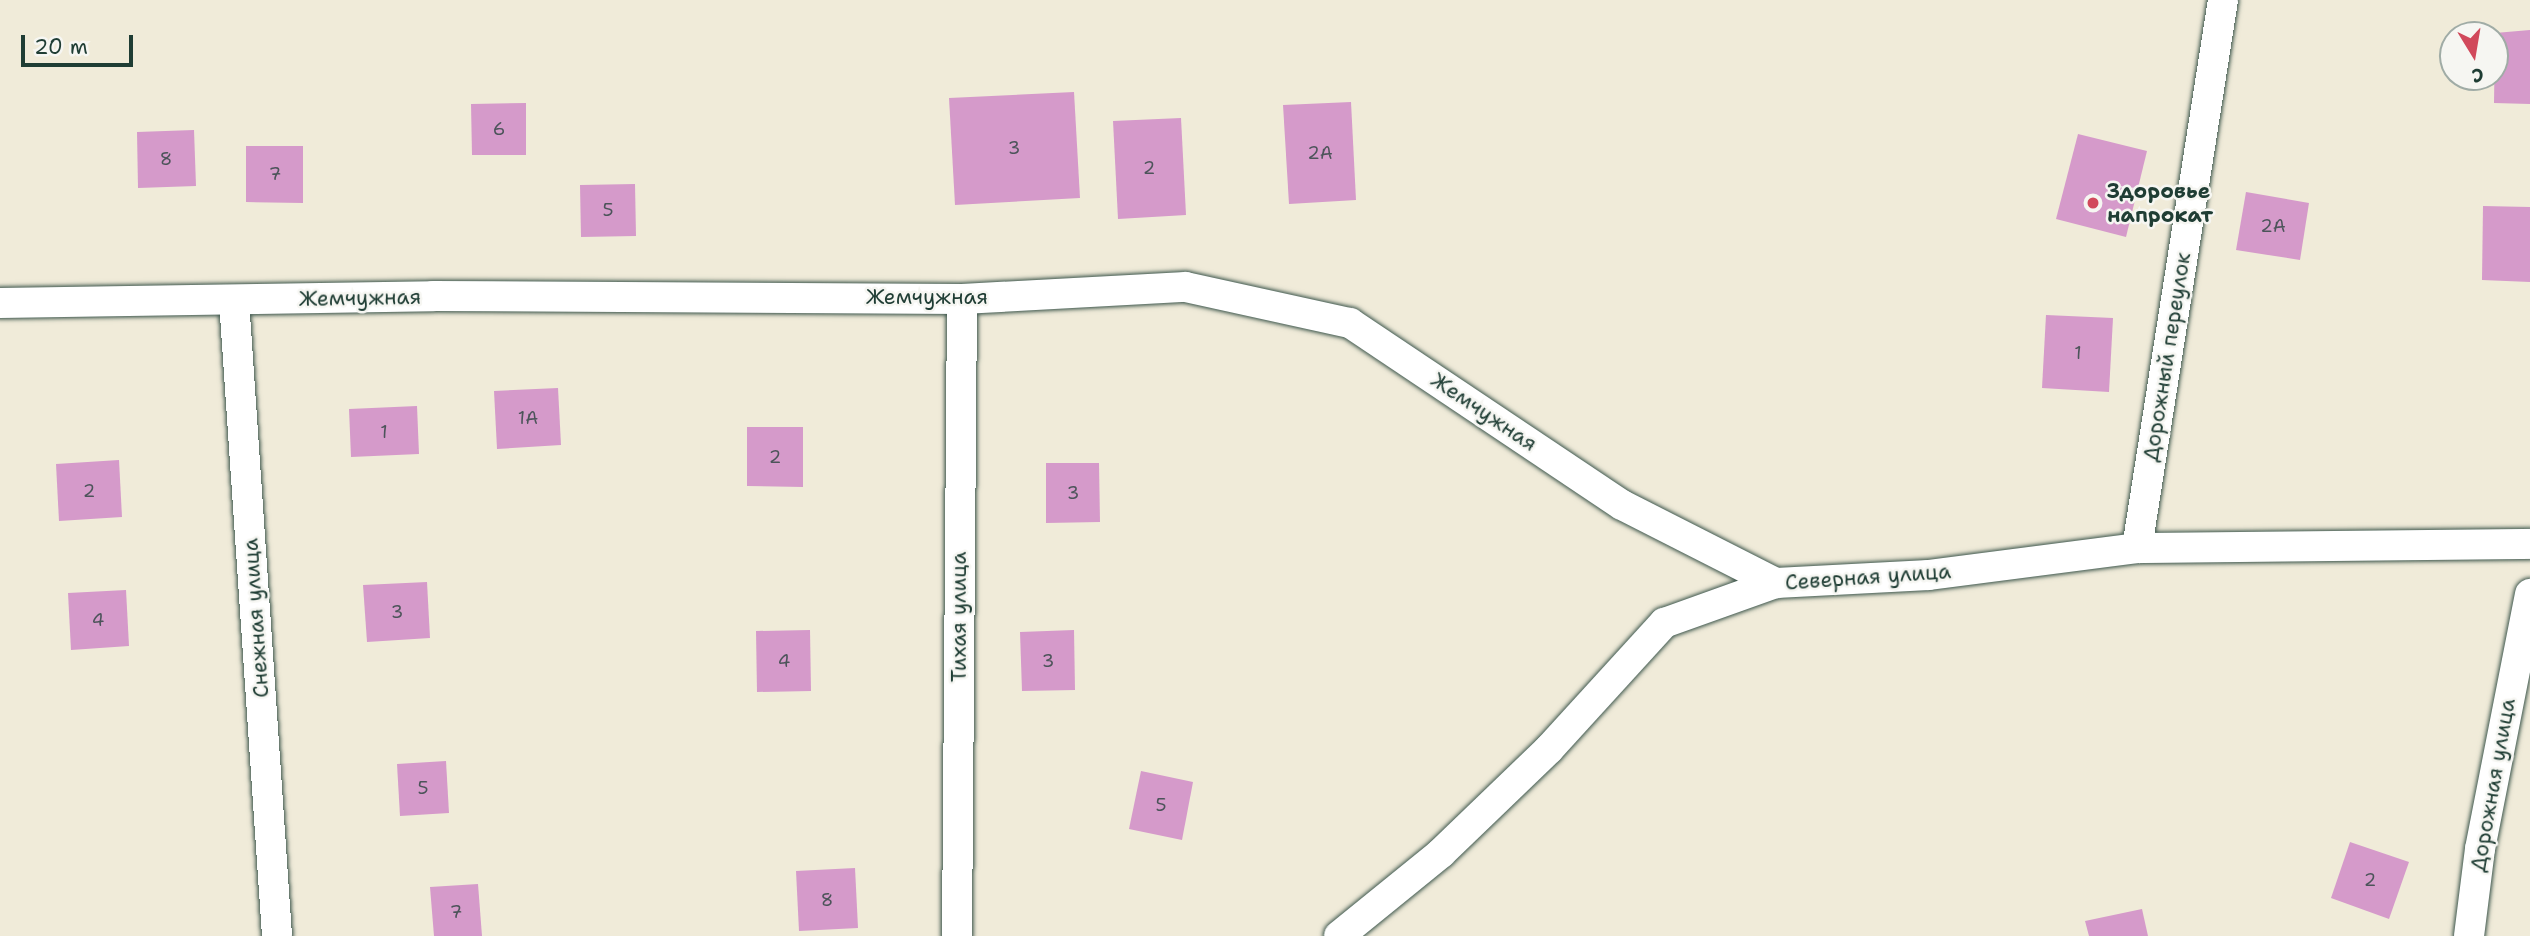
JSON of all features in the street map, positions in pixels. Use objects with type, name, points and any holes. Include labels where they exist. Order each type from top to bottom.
[{"type":"street","name":"Дорожный переулок","points":[[2137,548],[2223,0]]},
{"type":"street","name":"Жемчужная","points":[[0,303],[433,296],[962,299],[1186,288],[1350,323],[1622,505],[1776,583]]},
{"type":"street","name":"Тихая улица","points":[[957,936],[962,299]]},
{"type":"street","name":"Снежная улица","points":[[234,300],[277,936]]},
{"type":"street","name":"Северная улица","points":[[1339,936],[1441,853],[1549,749],[1664,623],[1776,583],[1929,575],[2137,548],[2530,544]]},
{"type":"street","name":"Дорожная улица","points":[[2469,936],[2480,849],[2530,594]]},
{"type":"building","points":[[2530,30],[2530,104],[2494,103],[2494,91],[2509,91],[2509,32]]},
{"type":"building","points":[[1074,92],[1080,198],[955,205],[949,98]]},
{"type":"building","points":[[1351,102],[1356,200],[1289,204],[1283,105]]},
{"type":"building","points":[[526,103],[526,155],[472,155],[471,104]]},
{"type":"building","points":[[1181,118],[1186,215],[1118,219],[1113,121]]},
{"type":"building","points":[[194,130],[196,186],[138,188],[137,132]]},
{"type":"building","points":[[2078,134],[2147,151],[2126,237],[2056,219]]},
{"type":"building","points":[[246,146],[303,146],[303,203],[246,202]]},
{"type":"building","points":[[635,184],[636,236],[581,237],[580,185]]},
{"type":"building","points":[[2246,192],[2309,203],[2300,260],[2236,250]]},
{"type":"building","points":[[2483,206],[2530,207],[2530,282],[2482,280]]},
{"type":"building","points":[[2046,315],[2113,318],[2109,392],[2042,388]]},
{"type":"building","points":[[558,388],[561,445],[497,449],[494,391]]},
{"type":"building","points":[[417,406],[419,454],[351,457],[349,409]]},
{"type":"building","points":[[747,427],[803,427],[803,487],[747,486]]},
{"type":"building","points":[[119,460],[122,517],[59,521],[56,464]]},
{"type":"building","points":[[1046,463],[1099,463],[1100,522],[1046,523]]},
{"type":"building","points":[[427,582],[430,638],[367,642],[363,585]]},
{"type":"building","points":[[126,590],[129,646],[71,650],[68,593]]},
{"type":"building","points":[[810,630],[811,691],[757,692],[756,631]]},
{"type":"building","points":[[1074,630],[1075,690],[1022,691],[1020,632]]},
{"type":"building","points":[[446,761],[449,813],[400,816],[397,764]]},
{"type":"building","points":[[1141,771],[1193,782],[1182,840],[1129,829]]},
{"type":"building","points":[[2350,842],[2409,862],[2389,919],[2331,898]]},
{"type":"building","points":[[855,868],[858,928],[799,931],[796,871]]},
{"type":"building","points":[[478,884],[482,936],[434,936],[430,887]]},
{"type":"building","points":[[2142,909],[2148,936],[2089,936],[2085,921]]},
{"type":"place","name":"Здоровье напрокат","points":[[2093,203]]}]
